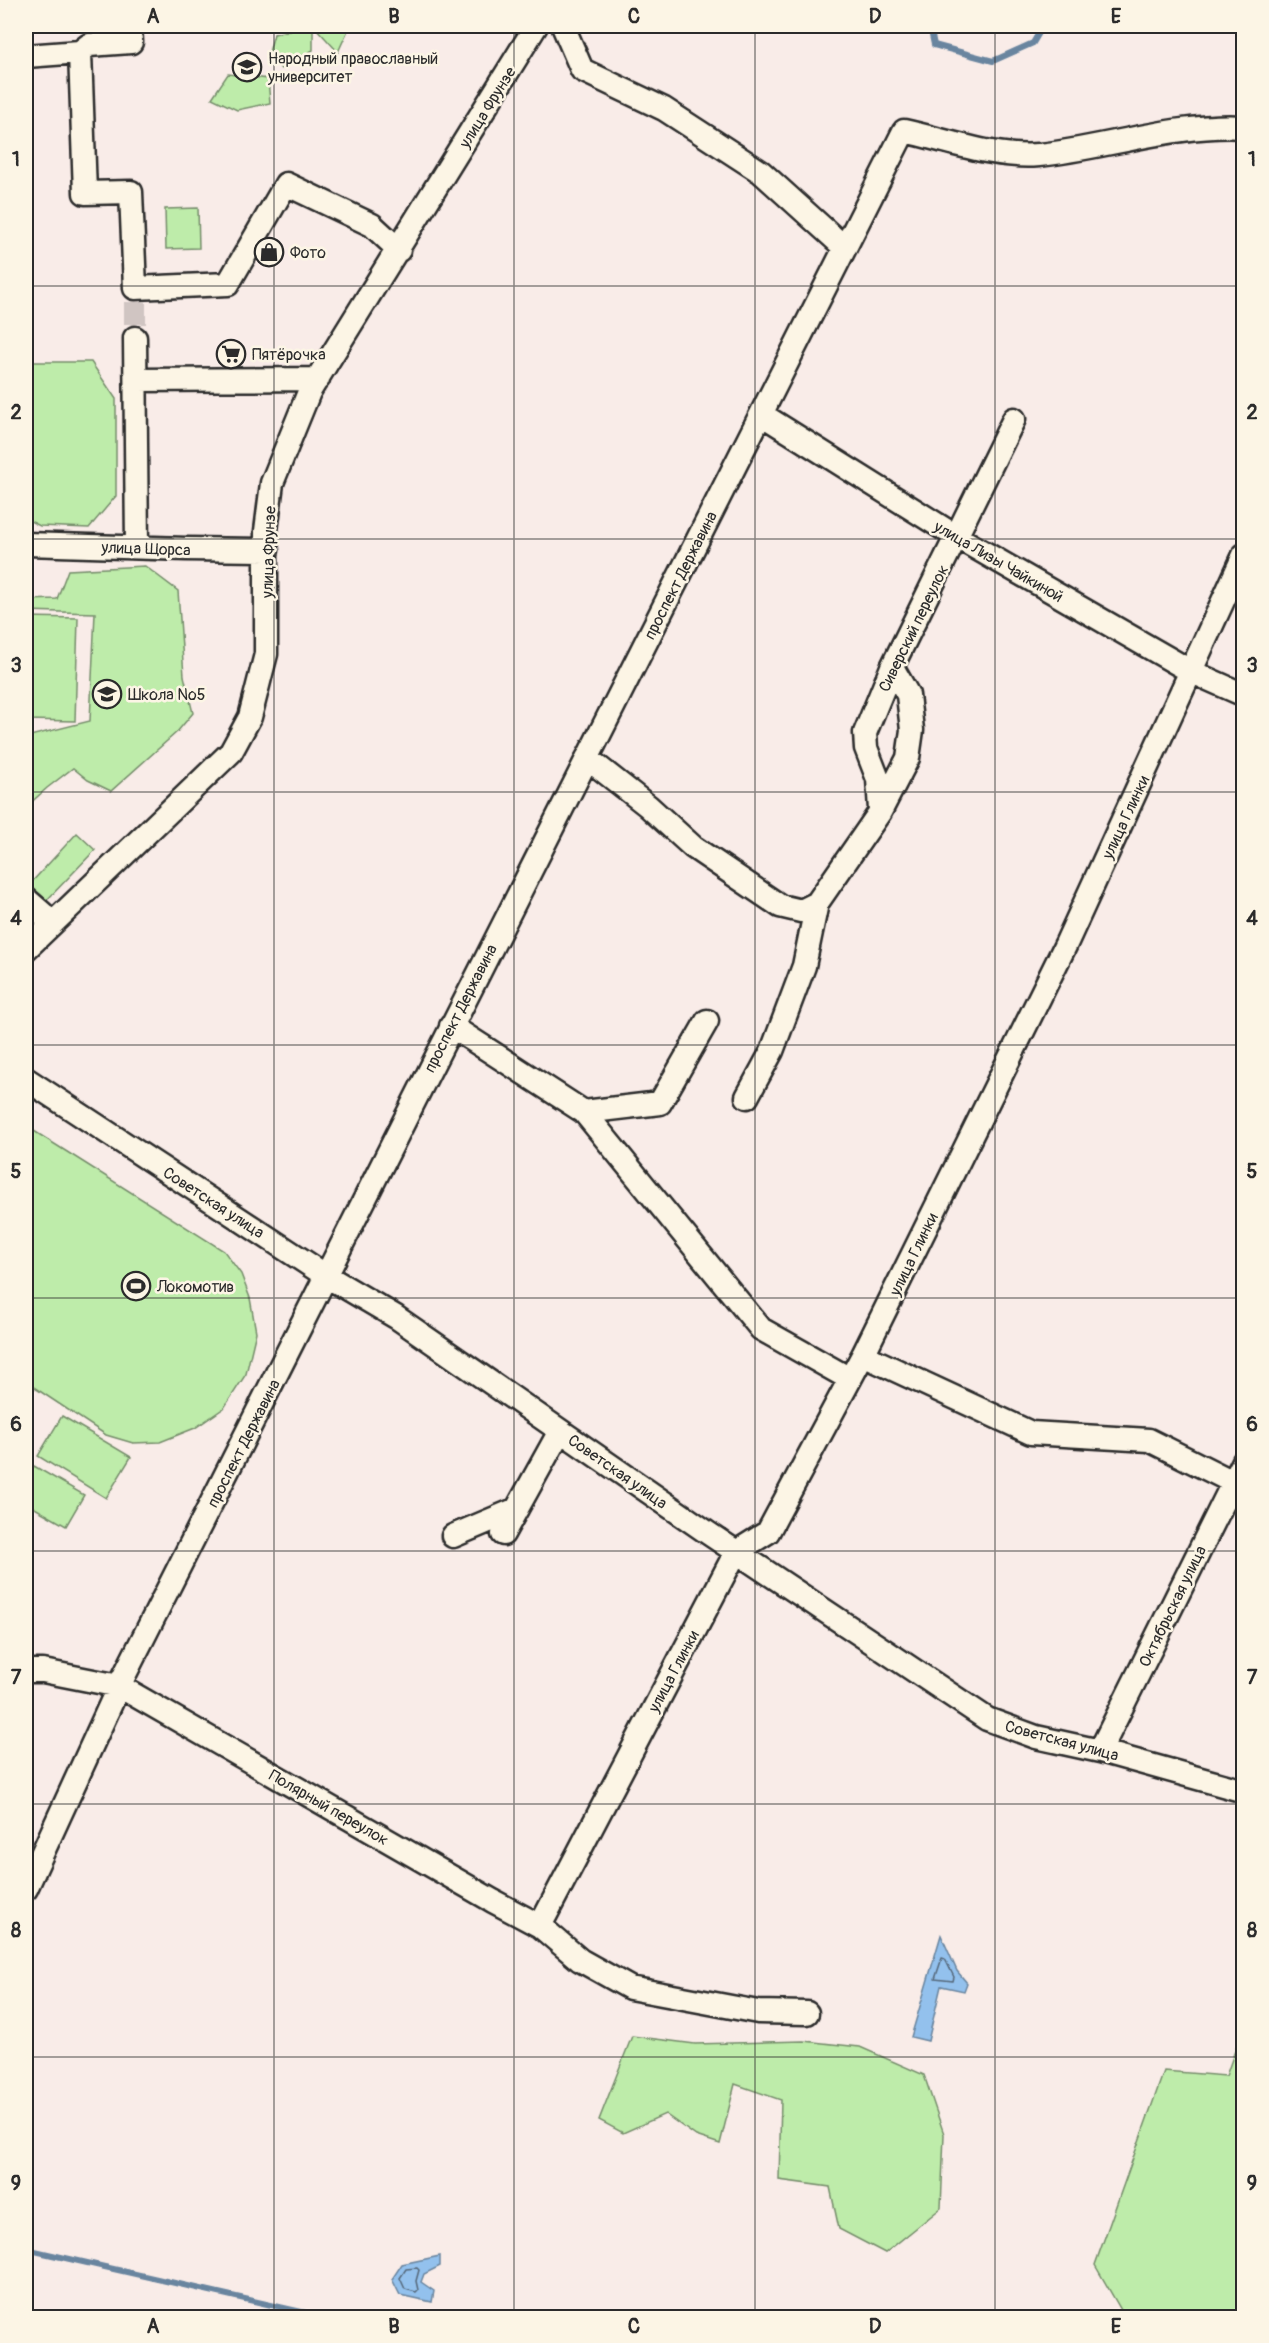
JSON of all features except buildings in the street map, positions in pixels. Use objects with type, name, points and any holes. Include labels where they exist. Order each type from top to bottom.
[{"type":"street","points":[[26,56],[80,52],[89,45],[130,42],[130,26]]},
{"type":"street","name":"улица Фрунзе","points":[[26,949],[231,752],[250,717],[266,654],[266,531],[272,483],[309,392],[536,26]]},
{"type":"street","points":[[563,26],[582,70],[664,109],[761,172],[845,248]]},
{"type":"street","points":[[80,52],[85,193],[131,192],[135,295],[228,284],[286,184],[372,225],[399,250]]},
{"type":"street","name":"проспект Державина","points":[[26,1889],[119,1686],[328,1277],[451,1026],[904,131],[1001,154],[1038,155],[1141,136],[1227,126],[1244,127]]},
{"type":"street","points":[[135,338],[137,547]]},
{"type":"street","points":[[136,380],[318,380]]},
{"type":"street","name":"улица Лизы Чайкиной","points":[[761,414],[957,537],[1192,672],[1244,695]]},
{"type":"street","name":"Сиверский переулок","points":[[880,812],[878,779],[866,748],[865,733],[892,667],[1014,419]]},
{"type":"street","name":"улица Щорса","points":[[26,544],[267,550]]},
{"type":"street","name":"улица Глинки","points":[[540,1926],[736,1552],[768,1532],[863,1355],[1066,944],[1244,555]]},
{"type":"street","points":[[747,1097],[772,1051],[804,966],[817,903],[880,812],[908,758],[912,730],[908,695],[892,667]]},
{"type":"street","points":[[587,758],[648,806],[693,847],[780,906],[801,911],[817,903]]},
{"type":"street","points":[[26,900],[42,913],[50,924]]},
{"type":"street","points":[[584,1112],[660,1103],[707,1021]]},
{"type":"street","points":[[451,1026],[584,1112],[761,1329],[850,1379]]},
{"type":"street","name":"Советская улица","points":[[26,1079],[328,1277],[396,1317],[736,1552],[987,1719],[1036,1737],[1100,1751],[1244,1791]]},
{"type":"street","points":[[863,1355],[1031,1433],[1149,1440],[1233,1482]]},
{"type":"street","points":[[503,1534],[560,1431]]},
{"type":"street","name":"Октябрьская улица","points":[[1100,1751],[1244,1461]]},
{"type":"street","points":[[453,1536],[517,1509]]},
{"type":"street","name":"Полярный переулок","points":[[26,1671],[43,1671],[119,1686],[493,1902],[540,1926],[580,1960],[630,1988],[758,2012],[807,2013]]},
{"type":"green space","points":[[301,26],[313,26],[313,50],[281,69],[269,52],[274,34]]},
{"type":"green space","points":[[314,26],[350,26],[338,52]]},
{"type":"green space","points":[[228,74],[268,79],[270,103],[237,110],[212,98]]},
{"type":"green space","points":[[198,208],[199,248],[166,249],[165,209]]},
{"type":"green space","points":[[29,362],[91,362],[116,399],[116,496],[89,528],[40,526],[26,519],[26,367]]},
{"type":"green space","name":"Школа №5","points":[[145,566],[178,591],[184,676],[193,713],[177,732],[111,791],[88,780],[73,768],[26,807],[26,737],[90,721],[95,613],[26,611],[26,600],[57,599],[68,570]]},
{"type":"green space","points":[[26,617],[78,618],[75,721],[26,720]]},
{"type":"green space","points":[[77,833],[95,850],[47,900],[29,885]]},
{"type":"green space","name":"Локомотив","points":[[26,1126],[224,1251],[241,1274],[250,1298],[256,1332],[246,1374],[224,1408],[195,1428],[160,1442],[133,1443],[106,1435],[26,1382]]},
{"type":"green space","points":[[62,1416],[131,1457],[106,1498],[38,1456]]},
{"type":"green space","points":[[34,1466],[84,1495],[66,1526],[26,1503],[26,1481]]},
{"type":"green space","points":[[1243,2028],[1243,2317],[1125,2317],[1095,2265],[1164,2071],[1226,2076]]},
{"type":"green space","points":[[632,2036],[695,2044],[804,2041],[860,2047],[924,2075],[944,2134],[941,2208],[885,2253],[839,2229],[830,2187],[779,2180],[781,2100],[735,2084],[720,2144],[696,2136],[665,2114],[623,2133],[599,2120]]},
{"type":"water","points":[[941,1935],[957,1971],[967,1983],[964,1991],[941,1986],[928,2041],[911,2037]]},
{"type":"water","points":[[440,2256],[440,2266],[424,2274],[421,2282],[434,2291],[432,2302],[400,2295],[392,2279],[402,2264]]},
{"type":"waterway","points":[[930,26],[934,45],[993,61],[1033,43],[1043,26]]},
{"type":"waterway","points":[[26,2249],[328,2318]]},
{"type":"tunnel","points":[[135,302],[135,338]]},
{"type":"place","name":"Народный православный университет","points":[[247,67]]},
{"type":"place","name":"Фото","points":[[269,252]]},
{"type":"place","name":"Пятёрочка","points":[[231,354]]},
{"type":"place","name":"Школа №5","points":[[107,694]]},
{"type":"place","name":"Локомотив","points":[[136,1286]]}]
